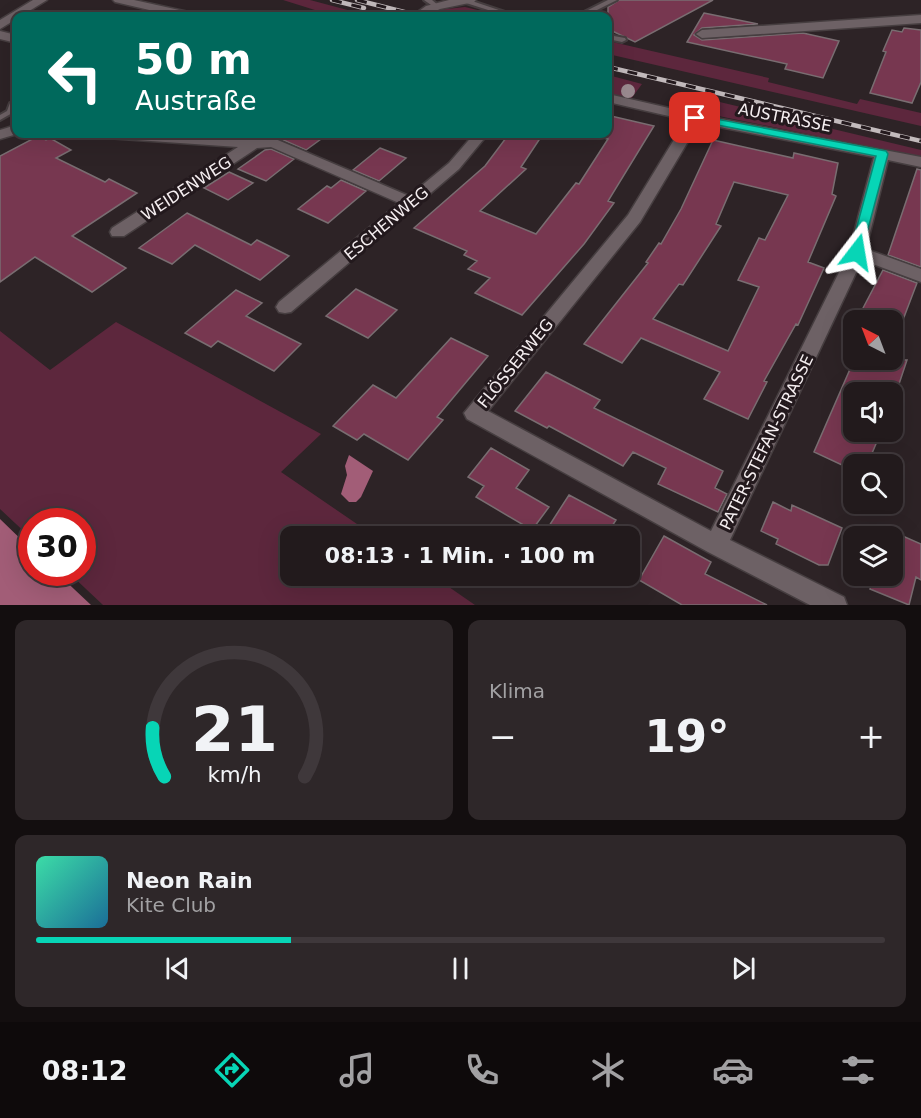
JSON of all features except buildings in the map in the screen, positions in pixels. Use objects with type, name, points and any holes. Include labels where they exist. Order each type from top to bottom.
[{"type":"street","points":[[21,12],[41,0]]},
{"type":"street","points":[[119,0],[172,12]]},
{"type":"street","points":[[431,3],[467,1]]},
{"type":"street","points":[[702,34],[921,19]]},
{"type":"street","name":"AUSTRASSE","points":[[612,99],[695,118],[921,162]]},
{"type":"street","name":"FLÖSSERWEG","points":[[695,118],[634,218],[474,413],[716,545]]},
{"type":"street","points":[[166,138],[254,144],[273,142],[410,202]]},
{"type":"street","name":"ESCHENWEG","points":[[285,307],[454,166],[478,138]]},
{"type":"street","name":"WEIDENWEG","points":[[118,232],[254,144]]},
{"type":"street","name":"PATER-STEFAN-STRASSE","points":[[834,605],[716,545],[857,252],[882,154]]},
{"type":"street","points":[[857,252],[921,276]]},
{"type":"lane","points":[[588,12],[614,0]]},
{"type":"lane","points":[[467,1],[501,12]]},
{"type":"lane","points":[[612,38],[622,40]]},
{"type":"lane","points":[[6,127],[12,108]]},
{"type":"shaded area","points":[[283,0],[310,0],[355,12],[321,12]]},
{"type":"shaded area","points":[[465,7],[486,12],[432,12]]},
{"type":"shaded area","points":[[612,42],[769,78],[768,82],[857,104],[860,99],[921,113],[921,126],[612,55]]},
{"type":"shaded area","points":[[612,76],[642,84],[631,99],[612,94]]},
{"type":"shaded area","points":[[686,94],[921,150],[921,157],[679,108]]},
{"type":"shaded area","points":[[116,322],[321,434],[281,472],[360,526],[280,526],[280,586],[447,586],[475,605],[103,605],[83,586],[96,586],[96,508],[18,508],[18,526],[0,509],[0,331],[50,370]]},
{"type":"shaded area","points":[[349,455],[373,471],[361,497],[356,502],[349,502],[341,494],[347,475],[345,466]]},
{"type":"shaded area","points":[[0,519],[18,536],[18,586],[71,586],[91,605],[0,605]]},
{"type":"railway","points":[[332,0],[364,8]]},
{"type":"railway","points":[[357,0],[404,12]]},
{"type":"railway","points":[[612,68],[921,141]]},
{"type":"route","points":[[695,118],[882,154],[857,252]]}]
